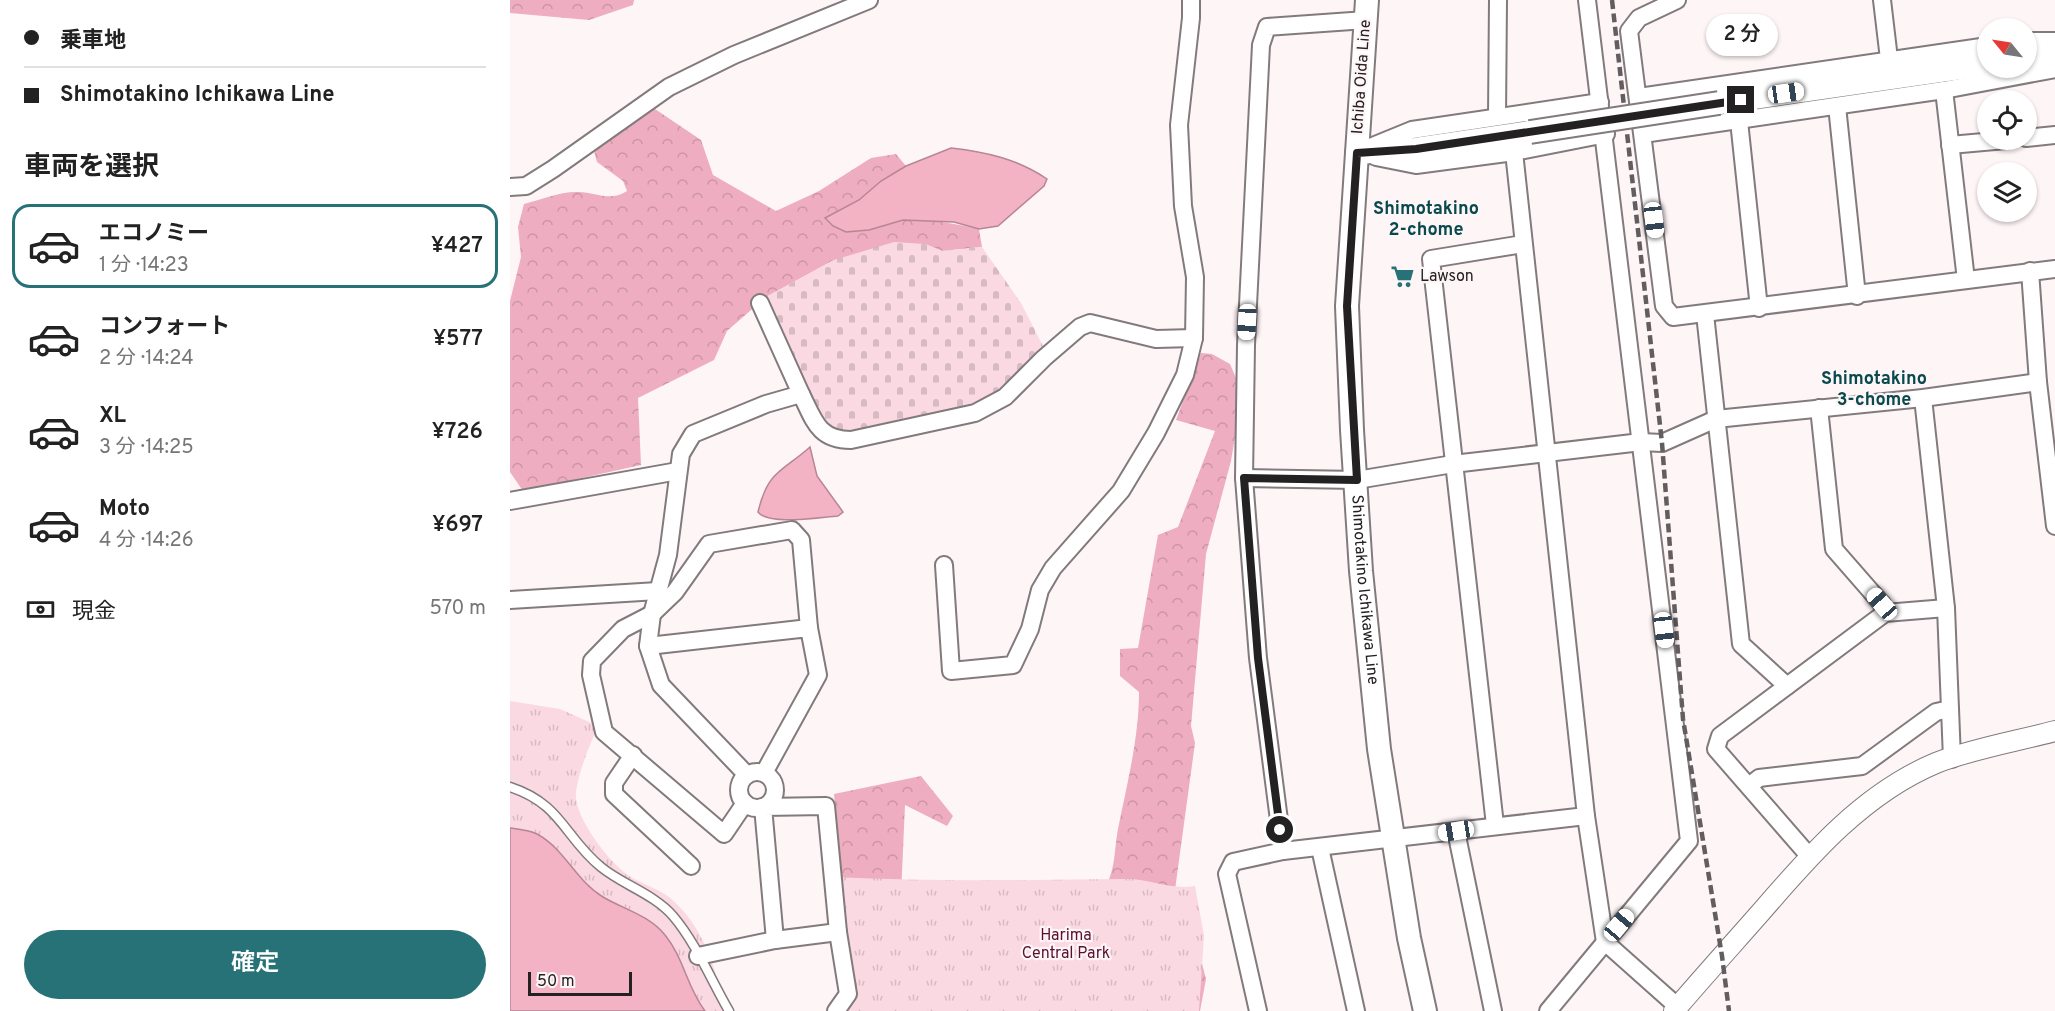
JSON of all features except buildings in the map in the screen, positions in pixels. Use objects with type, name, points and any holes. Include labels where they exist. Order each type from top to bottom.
[{"type":"main road","name":"Ichiba Oida Line","points":[[1357,153],[1367,10]]},
{"type":"main road","points":[[2037,56],[2055,54]]},
{"type":"main road","points":[[1357,153],[1416,149],[1977,66]]},
{"type":"main road","name":"Shimotakino Ichikawa Line","points":[[1357,153],[1347,306],[1363,595],[1379,749],[1409,938],[1425,1011]]},
{"type":"street","points":[[510,187],[526,186],[669,87],[734,55],[869,0]]},
{"type":"street","points":[[944,566],[951,671],[1013,665],[1030,629],[1040,590],[1053,568],[1121,491],[1185,375],[1194,338],[1195,278],[1183,206],[1179,125],[1191,0]]},
{"type":"street","points":[[1497,117],[1498,0]]},
{"type":"street","points":[[1548,1011],[1689,841],[1606,134],[1587,0]]},
{"type":"street","points":[[1677,0],[1639,18],[1629,31],[1664,306],[1673,317],[1857,296],[2055,269]]},
{"type":"street","points":[[1882,0],[1889,59]]},
{"type":"street","points":[[1283,851],[1258,658],[1244,478],[1246,334],[1260,45],[1267,27],[1367,10]]},
{"type":"street","points":[[2037,41],[2055,40]]},
{"type":"street","points":[[1638,97],[1977,47]]},
{"type":"street","points":[[1643,134],[1944,90],[2055,69]]},
{"type":"street","points":[[1944,90],[1966,280]]},
{"type":"street","points":[[1357,153],[1412,130],[1600,102]]},
{"type":"street","points":[[1837,106],[1857,296]]},
{"type":"street","points":[[1739,121],[1759,308]]},
{"type":"street","points":[[1357,153],[1416,165],[1514,152],[1606,134]]},
{"type":"street","points":[[2037,137],[2055,135]]},
{"type":"street","points":[[1950,145],[1977,143]]},
{"type":"street","points":[[1514,152],[1586,816],[1605,942],[1676,1009],[1834,832],[1889,789],[1937,763],[2055,731]]},
{"type":"street","points":[[1495,825],[1431,259],[1523,243]]},
{"type":"street","points":[[2030,271],[2038,382],[2053,487],[2055,526]]},
{"type":"street","points":[[760,303],[820,432],[837,440],[851,440],[975,413],[1005,397],[1044,358],[1080,327],[1090,323],[1156,339],[1194,338]]},
{"type":"street","points":[[1705,314],[1741,644],[1787,686]]},
{"type":"street","points":[[1244,478],[1357,480],[1453,464],[1641,442],[1662,443],[1716,419],[1923,398],[2038,382]]},
{"type":"street","points":[[763,807],[773,797],[775,790],[770,777],[755,774],[660,685],[648,646],[652,614],[668,555],[681,454],[693,434],[766,405],[801,394]]},
{"type":"street","points":[[1923,398],[1946,608],[1952,759]]},
{"type":"street","points":[[1819,408],[1834,549],[1882,604],[1885,614]]},
{"type":"street","points":[[510,501],[678,471]]},
{"type":"street","points":[[745,803],[724,834],[604,732],[591,675],[592,662],[623,629],[652,614],[675,592],[709,544],[792,530],[801,540],[809,628],[818,675],[755,774],[739,789],[745,803],[753,808],[826,806],[838,932],[848,994],[836,1011]]},
{"type":"street","points":[[510,600],[658,591]]},
{"type":"street","points":[[1810,857],[1716,749],[1720,736],[1885,614],[1946,608]]},
{"type":"street","points":[[648,646],[809,628]]},
{"type":"street","points":[[1749,786],[1759,777],[1862,765],[1936,712],[1950,709]]},
{"type":"street","points":[[633,755],[614,783],[614,794],[691,866]]},
{"type":"street","points":[[763,807],[775,940]]},
{"type":"street","points":[[1258,1011],[1227,874],[1233,862],[1283,851],[1394,840],[1495,825],[1586,816]]},
{"type":"street","points":[[1456,831],[1493,1011]]},
{"type":"street","points":[[1320,848],[1356,1011]]},
{"type":"street","points":[[698,956],[775,940],[838,932]]},
{"type":"lane","points":[[510,787],[536,798],[551,809],[585,852],[601,867],[673,915],[729,1011]]},
{"type":"green space","points":[[510,0],[634,0],[633,5],[589,20],[510,13]]},
{"type":"green space","points":[[652,107],[701,140],[713,175],[776,211],[819,191],[871,158],[896,154],[906,166],[881,181],[859,200],[825,218],[834,226],[853,231],[904,220],[961,225],[979,229],[982,247],[942,251],[925,244],[834,260],[766,297],[727,331],[714,360],[638,398],[641,465],[523,491],[510,472],[510,301],[521,257],[518,227],[524,204],[570,192],[614,196],[627,191],[623,181],[597,162],[594,151]]},
{"type":"green space","points":[[894,242],[925,244],[942,251],[982,247],[1021,303],[1045,350],[1009,385],[966,410],[834,434],[825,430],[766,297],[834,260]]},
{"type":"green space","points":[[1201,353],[1212,354],[1230,364],[1239,385],[1240,407],[1231,461],[1206,554],[1191,726],[1195,743],[1174,897],[1200,956],[1206,979],[1200,1011],[852,1011],[834,794],[921,776],[953,816],[947,826],[905,805],[898,963],[1105,888],[1109,881],[1135,744],[1139,692],[1120,676],[1120,649],[1138,648],[1158,535],[1178,527],[1215,431],[1176,420]]},
{"type":"green space","points":[[510,701],[560,709],[598,726],[577,784],[577,802],[580,813],[594,838],[620,869],[669,897],[691,921],[707,949],[724,1011],[510,1011]]},
{"type":"green space","name":"Harima Central Park","points":[[834,877],[944,880],[1127,879],[1178,887],[1195,886],[1204,936],[1199,1011],[836,1011],[848,994]]},
{"type":"shaded area","points":[[951,148],[1013,161],[1047,179],[1044,186],[998,226],[979,229],[954,222],[903,220],[869,230],[846,232],[833,226],[825,218],[859,200],[881,181],[906,166]]},
{"type":"shaded area","points":[[810,447],[817,476],[843,512],[838,516],[783,520],[772,519],[758,512],[771,480]]},
{"type":"shaded area","points":[[510,828],[534,833],[547,840],[585,883],[603,897],[644,917],[659,928],[677,953],[694,993],[705,1011],[510,1011]]},
{"type":"railway","points":[[1612,0],[1662,443],[1683,719],[1729,1011]]},
{"type":"place","name":"Lawson","points":[[1402,277]]},
{"type":"district","name":"Shimotakino 2-chome","points":[[1426,219]]},
{"type":"district","name":"Shimotakino 3-chome","points":[[1874,389]]},
{"type":"route","points":[[1280,830],[1258,658],[1244,478],[1357,480],[1352,430],[1347,306],[1357,153],[1416,149],[1741,100]]}]
